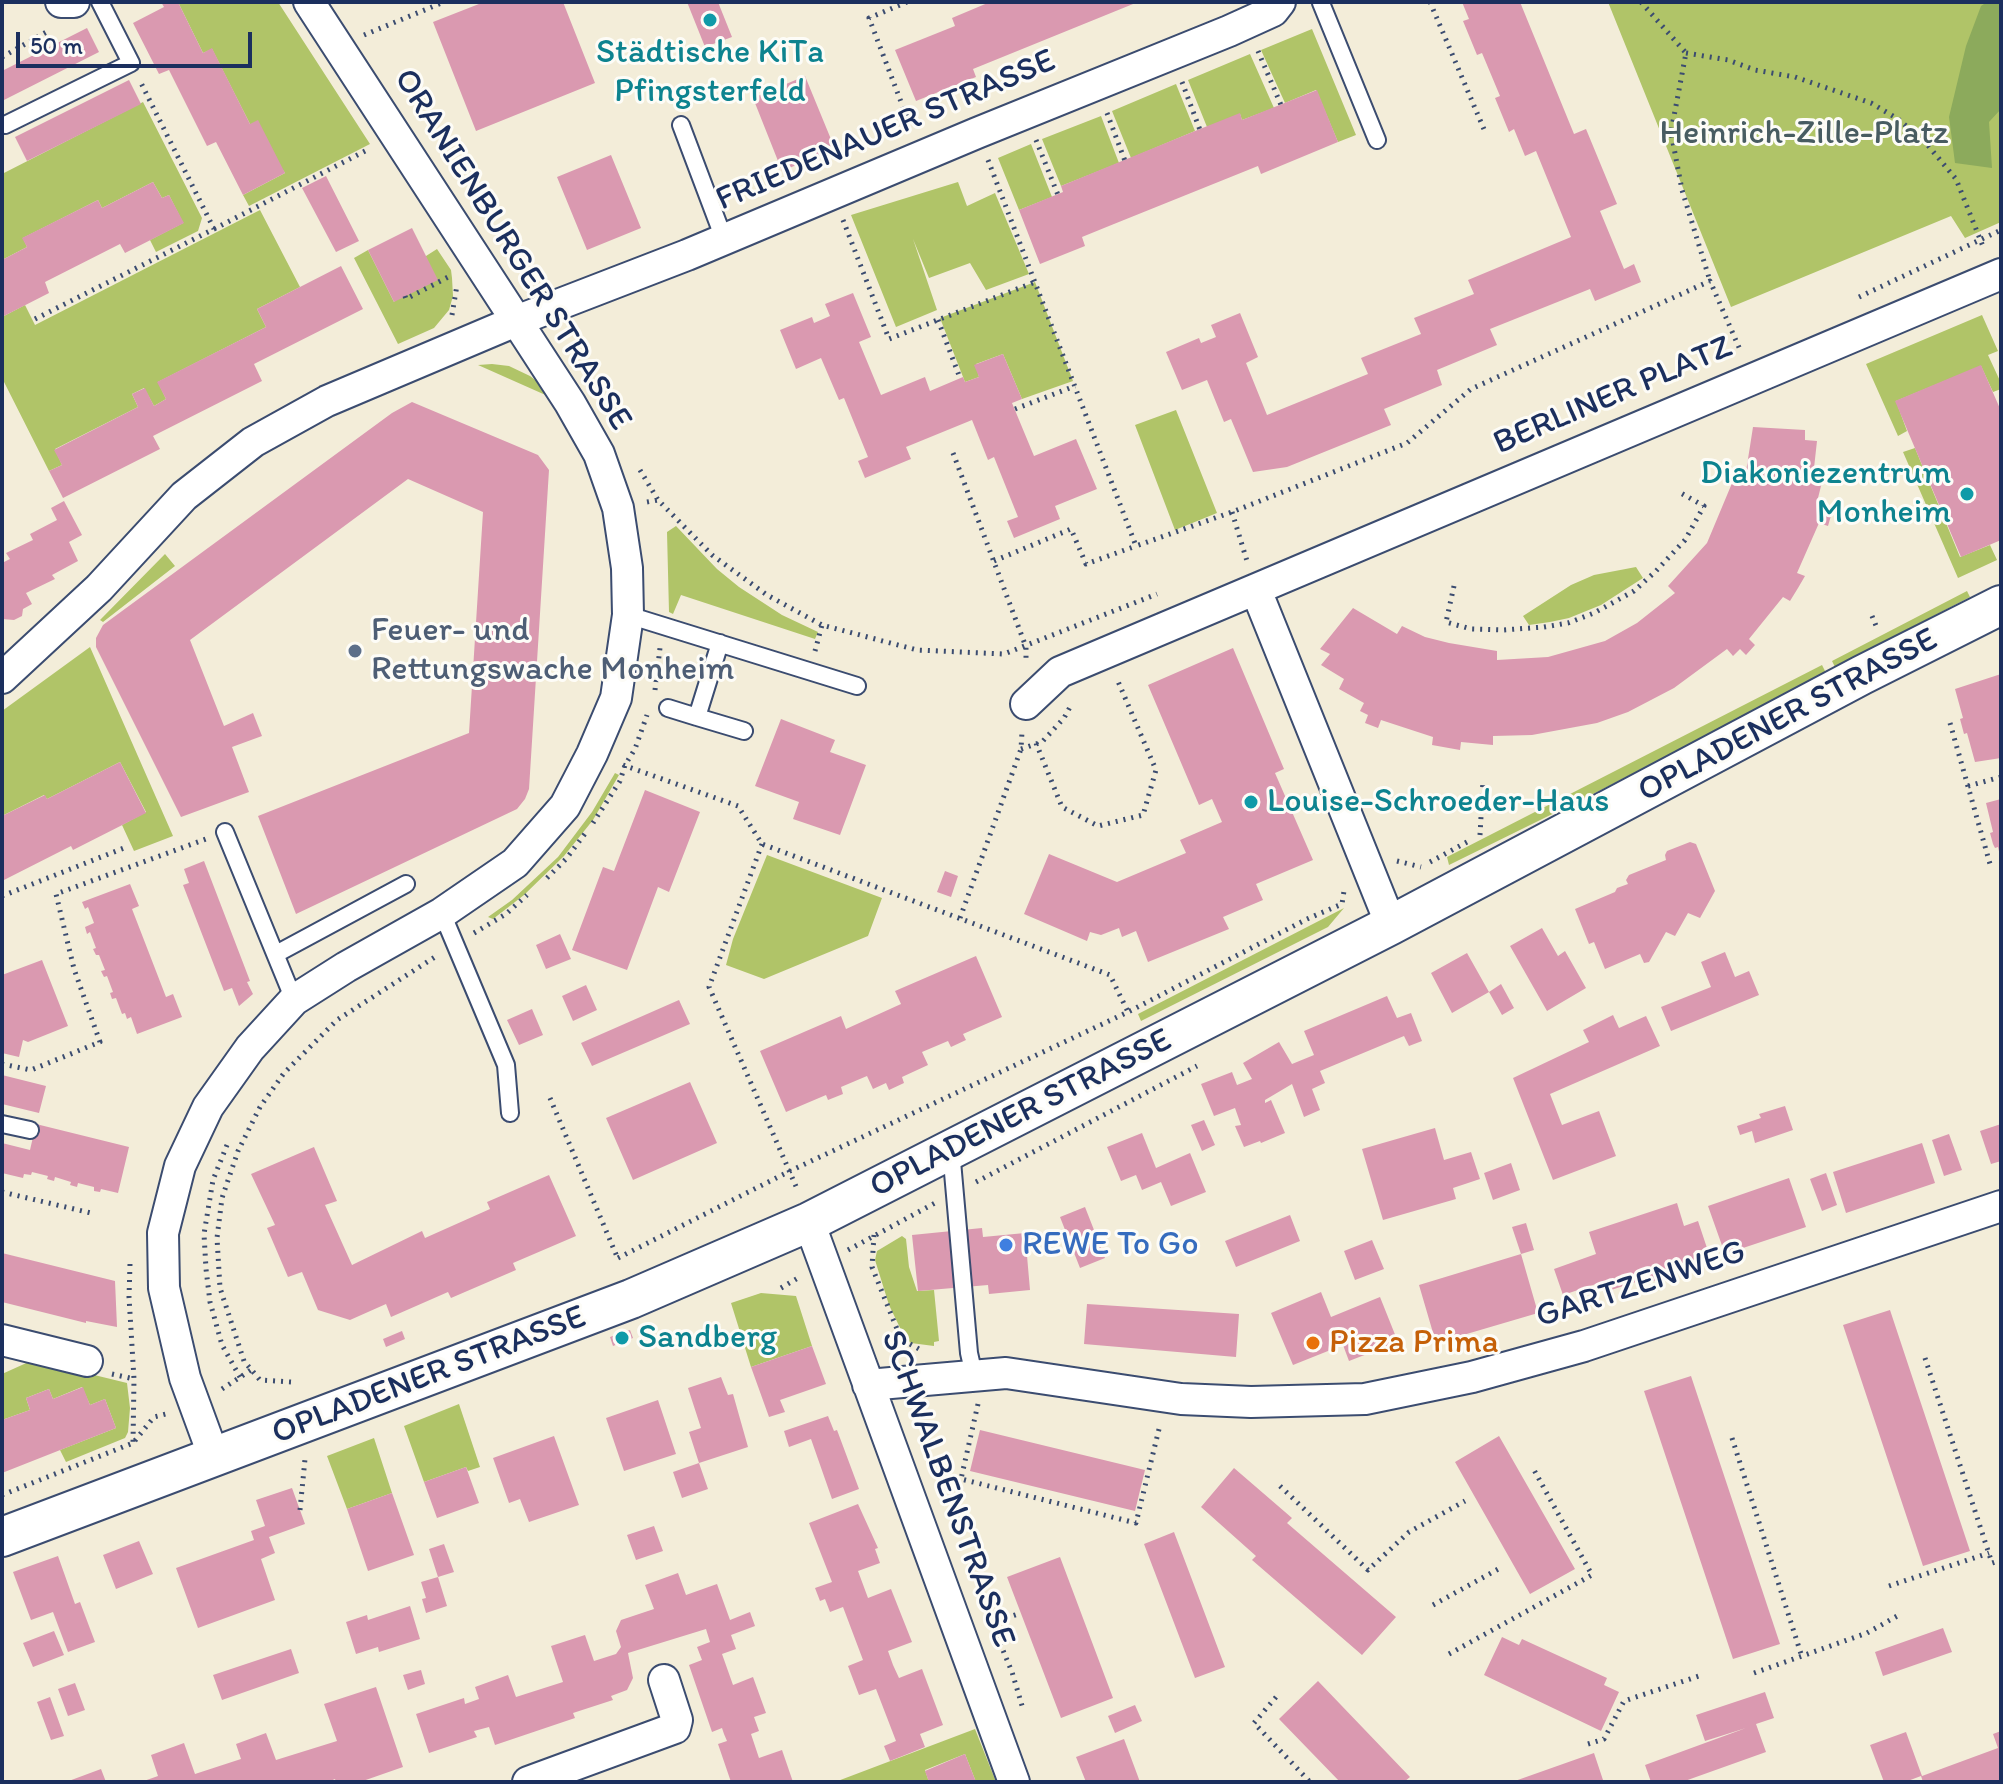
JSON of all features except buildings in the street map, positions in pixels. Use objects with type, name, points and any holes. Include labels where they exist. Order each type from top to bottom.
[{"type":"street","points":[[61,2],[73,2]]},
{"type":"street","name":"ORANIENBURGER STRASSE","points":[[214,1457],[185,1378],[164,1288],[163,1233],[180,1166],[208,1107],[250,1048],[294,1000],[442,913],[515,863],[565,806],[616,698],[628,615],[627,568],[618,508],[599,454],[570,403],[309,2]]},
{"type":"street","name":"FRIEDENAUER STRASSE","points":[[2,678],[99,588],[184,496],[253,442],[327,401],[1229,31],[1273,11],[1280,2]]},
{"type":"street","name":"BERLINER PLATZ","points":[[1026,704],[1060,672],[1998,276]]},
{"type":"street","points":[[1256,590],[1391,925]]},
{"type":"street","name":"OPLADENER STRASSE","points":[[2,1537],[634,1297],[809,1222],[1391,925],[1862,675],[2001,605]]},
{"type":"street","name":"GARTZENWEG","points":[[868,1385],[1006,1373],[1167,1397],[1251,1402],[1365,1399],[1472,1377],[1584,1346],[2001,1206]]},
{"type":"street","name":"SCHWALBENSTRASSE","points":[[809,1222],[1014,1782]]},
{"type":"street","points":[[2,1340],[87,1361]]},
{"type":"street","points":[[528,1782],[675,1728],[677,1720],[664,1680]]},
{"type":"lane","points":[[5,125],[131,63],[100,2]]},
{"type":"lane","points":[[1322,2],[1377,140]]},
{"type":"lane","points":[[681,125],[724,239]]},
{"type":"lane","points":[[628,615],[857,686]]},
{"type":"lane","points":[[697,717],[720,643]]},
{"type":"lane","points":[[668,708],[744,731]]},
{"type":"lane","points":[[225,832],[294,1000]]},
{"type":"lane","points":[[276,954],[406,884]]},
{"type":"lane","points":[[442,913],[506,1065],[510,1113]]},
{"type":"lane","points":[[2,1124],[30,1130]]},
{"type":"lane","points":[[951,1150],[969,1353],[974,1375]]},
{"type":"path","points":[[2,57],[47,33],[73,2]]},
{"type":"path","points":[[337,46],[444,2]]},
{"type":"path","points":[[907,2],[869,18],[922,156]]},
{"type":"path","points":[[1430,2],[1486,134]]},
{"type":"path","points":[[1641,2],[1686,53],[1795,77],[1871,103],[1898,119],[1925,142],[1956,179],[1998,276]]},
{"type":"path","points":[[1256,48],[1281,105]]},
{"type":"path","points":[[1686,53],[1671,132],[1682,190],[1710,281],[1752,379]]},
{"type":"path","points":[[131,63],[214,229]]},
{"type":"path","points":[[1180,79],[1200,130]]},
{"type":"path","points":[[1106,110],[1125,161]]},
{"type":"path","points":[[977,133],[1136,546]]},
{"type":"path","points":[[35,319],[395,136]]},
{"type":"path","points":[[1036,139],[1058,195]]},
{"type":"path","points":[[833,193],[889,339],[1035,282]]},
{"type":"path","points":[[1980,239],[2001,230]]},
{"type":"path","points":[[405,296],[406,299],[455,274]]},
{"type":"path","points":[[994,561],[1071,529],[1086,564],[1232,512],[1407,443],[1471,389],[1710,281]]},
{"type":"path","points":[[938,320],[960,378]]},
{"type":"path","points":[[1015,409],[1075,386]]},
{"type":"path","points":[[618,508],[658,500],[712,555],[767,595],[822,625],[917,650],[1004,654],[1026,647],[953,453]]},
{"type":"path","points":[[1454,586],[1446,622],[1471,629],[1544,627],[1568,623],[1594,613],[1634,591],[1685,540],[1704,506],[1679,492]]},
{"type":"path","points":[[1232,512],[1256,590]]},
{"type":"path","points":[[1872,616],[1877,628]]},
{"type":"path","points":[[653,694],[662,626]]},
{"type":"path","points":[[1036,743],[1062,807],[1098,826],[1143,815],[1156,770],[1115,674]]},
{"type":"path","points":[[543,881],[566,859],[597,819],[635,749],[651,703]]},
{"type":"path","points":[[960,918],[1021,749],[1026,704]]},
{"type":"path","points":[[1021,749],[1042,742],[1064,718],[1071,705]]},
{"type":"path","points":[[1950,723],[1990,864]]},
{"type":"path","points":[[592,754],[738,806],[762,844],[1110,975],[1148,1049]]},
{"type":"path","points":[[1968,786],[2001,777]]},
{"type":"path","points":[[1480,835],[1483,780]]},
{"type":"path","points":[[2,1064],[31,1070],[100,1042],[74,969],[56,894],[225,832]]},
{"type":"path","points":[[762,844],[709,987],[790,1171],[809,1222]]},
{"type":"path","points":[[2,896],[124,848]]},
{"type":"path","points":[[1388,858],[1419,868]]},
{"type":"path","points":[[618,1258],[790,1171],[1128,1012],[1342,904],[1345,881]]},
{"type":"path","points":[[291,1382],[260,1380],[244,1361],[220,1288],[217,1238],[222,1198],[238,1151],[260,1107],[284,1073],[337,1020],[506,914],[534,889]]},
{"type":"path","points":[[550,1098],[634,1297]]},
{"type":"path","points":[[230,1139],[213,1180],[204,1234],[210,1302],[222,1345],[240,1377]]},
{"type":"path","points":[[2,1192],[91,1213]]},
{"type":"path","points":[[874,1234],[872,1267],[901,1339],[922,1351],[922,1380]]},
{"type":"path","points":[[130,1256],[133,1443]]},
{"type":"path","points":[[1925,1358],[1992,1563],[2001,1560]]},
{"type":"path","points":[[974,1375],[978,1404],[961,1479],[1136,1523],[1167,1397]]},
{"type":"path","points":[[2,1495],[133,1443],[154,1417],[196,1406]]},
{"type":"path","points":[[1732,1438],[1802,1657]]},
{"type":"path","points":[[300,1510],[305,1457]]},
{"type":"path","points":[[1449,1654],[1592,1575],[1534,1470]]},
{"type":"path","points":[[1280,1486],[1368,1570],[1409,1532],[1465,1501]]},
{"type":"path","points":[[1889,1586],[1989,1553]]},
{"type":"path","points":[[1433,1605],[1502,1567]]},
{"type":"path","points":[[991,1623],[1021,1613]]},
{"type":"path","points":[[1754,1673],[1867,1633],[1899,1615]]},
{"type":"path","points":[[1588,1744],[1604,1739],[1624,1701],[1699,1676]]},
{"type":"path","points":[[1276,1697],[1254,1723],[1310,1782]]},
{"type":"green space","points":[[178,2],[278,2],[370,144],[249,206],[243,195],[285,173],[250,124],[212,49],[203,53]]},
{"type":"green space","name":"Heinrich-Zille-Platz","points":[[1608,2],[2001,2],[2001,222],[1965,238],[1951,216],[1731,307]]},
{"type":"green space","points":[[1987,2],[2001,2],[2001,109],[1989,122],[1992,168],[1955,163],[1949,117],[1966,46],[1981,6]]},
{"type":"green space","points":[[1312,29],[1356,135],[1338,142],[1316,90],[1285,103],[1261,50]]},
{"type":"green space","points":[[1250,54],[1274,108],[1242,120],[1240,114],[1207,127],[1188,80]]},
{"type":"green space","points":[[1176,84],[1195,131],[1131,158],[1112,111]]},
{"type":"green space","points":[[143,102],[202,218],[198,231],[156,252],[150,240],[183,223],[169,195],[162,198],[153,182],[102,208],[98,200],[23,238],[27,247],[2,260],[2,174]]},
{"type":"green space","points":[[1101,116],[1119,163],[1061,186],[1042,139]]},
{"type":"green space","points":[[1031,144],[1052,197],[1019,210],[998,158]]},
{"type":"green space","points":[[958,182],[967,206],[995,193],[1029,274],[986,290],[970,263],[929,278],[913,239],[937,310],[896,327],[851,215]]},
{"type":"green space","points":[[260,210],[300,287],[257,309],[266,327],[158,382],[166,399],[154,406],[144,388],[132,394],[138,407],[55,449],[62,465],[49,471],[2,378],[2,317],[25,305],[35,325]]},
{"type":"green space","points":[[437,249],[451,270],[453,296],[449,310],[434,328],[398,344],[354,258],[368,250],[394,302],[426,256]]},
{"type":"green space","points":[[1035,282],[1073,381],[1022,399],[1003,354],[976,364],[979,377],[965,382],[940,318]]},
{"type":"green space","points":[[1982,315],[1998,351],[1988,355],[2001,389],[1993,392],[1981,366],[1896,401],[1907,431],[1898,436],[1866,364]]},
{"type":"green space","points":[[478,365],[509,366],[530,376],[543,386],[550,397]]},
{"type":"green space","points":[[1176,410],[1217,513],[1175,530],[1135,425]]},
{"type":"green space","points":[[1915,448],[1960,557],[1990,545],[1997,560],[1958,578],[1903,452]]},
{"type":"green space","points":[[676,526],[739,587],[782,615],[818,632],[815,639],[681,595],[673,614],[669,612],[667,532]]},
{"type":"green space","points":[[165,554],[175,566],[103,622],[100,620]]},
{"type":"green space","points":[[1636,567],[1643,578],[1601,605],[1569,618],[1529,625],[1523,616],[1571,585],[1594,575]]},
{"type":"green space","points":[[1967,591],[1970,597],[1835,667],[1832,661]]},
{"type":"green space","points":[[90,647],[173,836],[134,851],[122,825],[146,812],[120,762],[47,799],[44,795],[2,816],[2,711]]},
{"type":"green space","points":[[1822,665],[1826,673],[1449,865],[1447,857]]},
{"type":"green space","points":[[615,773],[619,775],[593,820],[564,856],[524,895],[493,919],[488,917],[512,900],[558,857],[592,812]]},
{"type":"green space","points":[[767,855],[882,898],[868,936],[764,979],[726,965],[733,939]]},
{"type":"green space","points":[[1344,908],[1328,927],[1141,1021],[1138,1014]]},
{"type":"green space","points":[[902,1236],[906,1239],[909,1267],[917,1291],[934,1290],[939,1341],[934,1342],[934,1346],[911,1343],[904,1336],[889,1305],[875,1260],[877,1251]]},
{"type":"green space","points":[[761,1293],[796,1296],[812,1346],[751,1367],[731,1303]]},
{"type":"green space","points":[[33,1360],[127,1383],[130,1408],[125,1438],[66,1462],[60,1450],[116,1428],[105,1399],[90,1405],[82,1387],[53,1399],[49,1389],[26,1398],[30,1410],[2,1420],[2,1374]]},
{"type":"green space","points":[[459,1404],[480,1467],[468,1471],[466,1467],[424,1482],[404,1426]]},
{"type":"green space","points":[[374,1438],[392,1493],[347,1509],[327,1456]]},
{"type":"green space","points":[[975,1729],[996,1782],[976,1782],[965,1754],[925,1770],[929,1782],[835,1782]]},
{"type":"place","name":"Städtische KiTa Pfingsterfeld","points":[[710,20]]},
{"type":"place","name":"Diakoniezentrum Monheim","points":[[1967,494]]},
{"type":"place","name":"Feuer- und Rettungswache Monheim","points":[[355,651]]},
{"type":"place","name":"Louise-Schroeder-Haus","points":[[1251,802]]},
{"type":"place","name":"REWE To Go","points":[[1006,1245]]},
{"type":"place","name":"Sandberg","points":[[622,1338]]},
{"type":"place","name":"Pizza Prima","points":[[1313,1343]]}]
